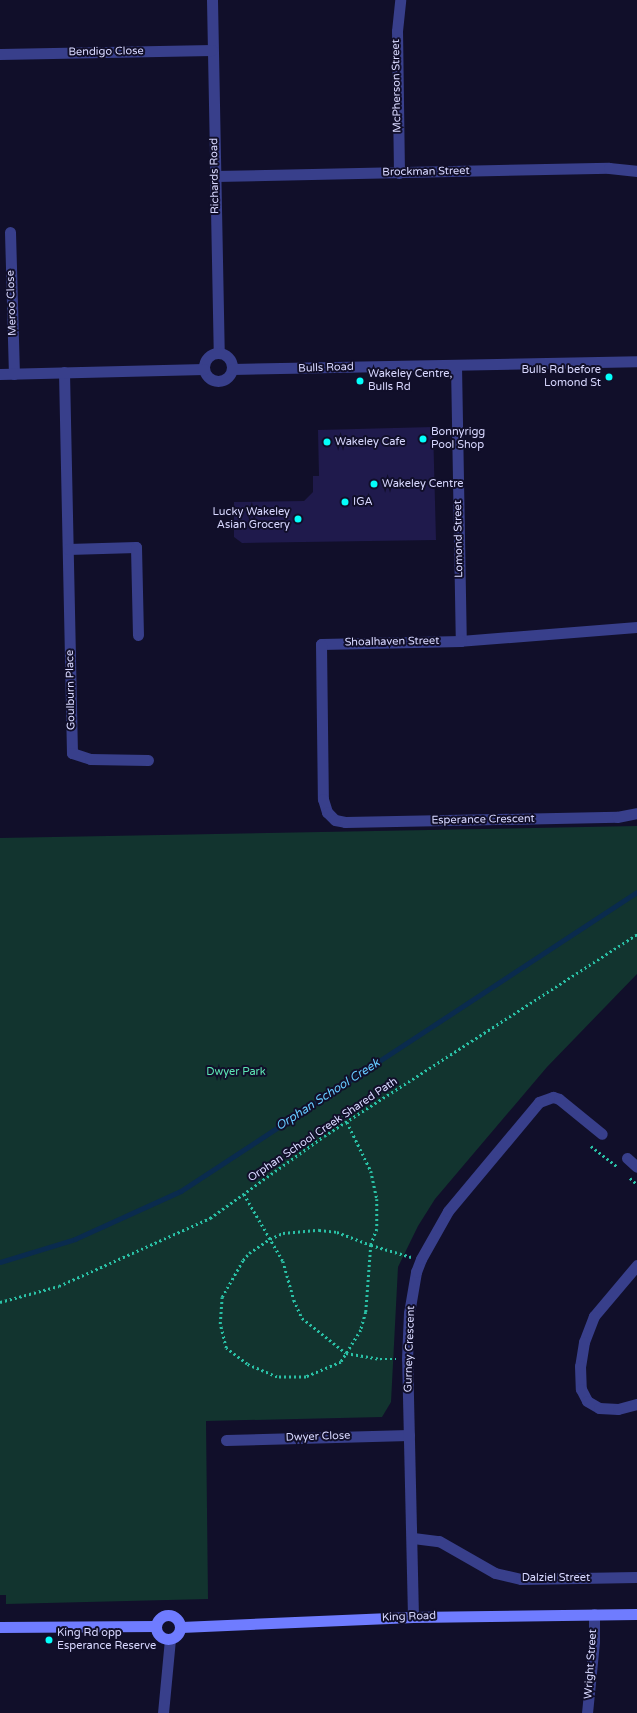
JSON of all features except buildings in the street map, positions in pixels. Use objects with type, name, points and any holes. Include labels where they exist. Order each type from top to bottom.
[{"type":"main road","points":[[169,1614],[176,1617],[181,1627],[178,1635],[170,1639],[161,1636],[156,1626],[159,1619],[169,1614]]},
{"type":"main road","name":"King Road","points":[[181,1627],[413,1617],[637,1614]]},
{"type":"main road","points":[[0,1627],[156,1626]]},
{"type":"street","name":"Richards Road","points":[[212,0],[219,353]]},
{"type":"street","name":"McPherson Street","points":[[399,173],[396,31],[400,0]]},
{"type":"street","name":"Bendigo Close","points":[[0,54],[212,50]]},
{"type":"street","name":"Brockman Street","points":[[216,176],[609,168],[637,171]]},
{"type":"street","name":"Meroo Close","points":[[10,232],[14,374]]},
{"type":"street","points":[[219,353],[227,356],[232,365],[232,369],[224,380],[215,381],[208,377],[204,369],[207,357],[219,353]]},
{"type":"street","name":"Bulls Road","points":[[232,369],[637,361]]},
{"type":"street","name":"Lomond Street","points":[[456,365],[461,642]]},
{"type":"street","points":[[0,374],[204,369]]},
{"type":"street","name":"Goulburn Place","points":[[64,372],[72,753],[90,760],[148,760]]},
{"type":"street","points":[[68,549],[136,547],[138,635]]},
{"type":"street","name":"Shoalhaven Street","points":[[330,816],[323,799],[321,644],[461,642],[637,627]]},
{"type":"street","name":"Esperance Crescent","points":[[330,816],[335,820],[345,822],[617,817],[637,813]]},
{"type":"street","name":"Gurney Crescent","points":[[413,1617],[413,1538],[407,1360],[409,1313],[416,1272],[421,1259],[448,1211],[539,1102],[553,1097],[559,1099],[602,1134]]},
{"type":"street","points":[[627,1158],[637,1167]]},
{"type":"street","points":[[637,1265],[594,1316],[584,1342],[580,1366],[581,1389],[587,1401],[599,1408],[618,1409],[637,1404]]},
{"type":"street","name":"Dwyer Close","points":[[226,1440],[409,1435]]},
{"type":"street","name":"Dalziel Street","points":[[413,1538],[439,1541],[495,1573],[521,1579],[637,1577]]},
{"type":"street","name":"Wright Street","points":[[587,1713],[594,1641],[594,1614]]},
{"type":"street","points":[[163,1713],[170,1639]]},
{"type":"path","name":"Orphan School Creek Shared Path","points":[[0,1302],[59,1286],[210,1218],[346,1122],[637,934]]},
{"type":"path","points":[[346,1122],[371,1170],[377,1199],[377,1229],[371,1245],[364,1319],[361,1330],[341,1362],[306,1377],[276,1376],[247,1364],[226,1348],[220,1324],[222,1297],[243,1260],[249,1253],[283,1232],[319,1230],[337,1232],[371,1245],[421,1259]]},
{"type":"path","points":[[591,1146],[621,1170]]},
{"type":"path","points":[[626,1175],[637,1184]]},
{"type":"path","points":[[244,1194],[282,1261],[302,1318],[346,1353],[380,1359],[407,1360]]},
{"type":"green space","name":"Dwyer Park","points":[[637,826],[637,974],[547,1067],[435,1199],[418,1226],[398,1267],[391,1402],[382,1417],[206,1421],[208,1599],[6,1604],[6,1595],[0,1595],[0,838]]},
{"type":"waterway","name":"Orphan School Creek","points":[[0,1262],[75,1239],[181,1191],[637,892]]},
{"type":"place","name":"Bulls Rd before Lomond St","points":[[609,377]]},
{"type":"place","name":"Wakeley Centre, Bulls Rd","points":[[360,381]]},
{"type":"place","name":"Bonnyrigg Pool Shop","points":[[423,439]]},
{"type":"place","name":"Wakeley Cafe","points":[[327,442]]},
{"type":"place","name":"Wakeley Centre","points":[[374,484]]},
{"type":"place","name":"IGA","points":[[345,502]]},
{"type":"place","name":"Lucky Wakeley Asian Grocery","points":[[298,519]]},
{"type":"place","name":"King Rd opp Esperance Reserve","points":[[49,1640]]}]
